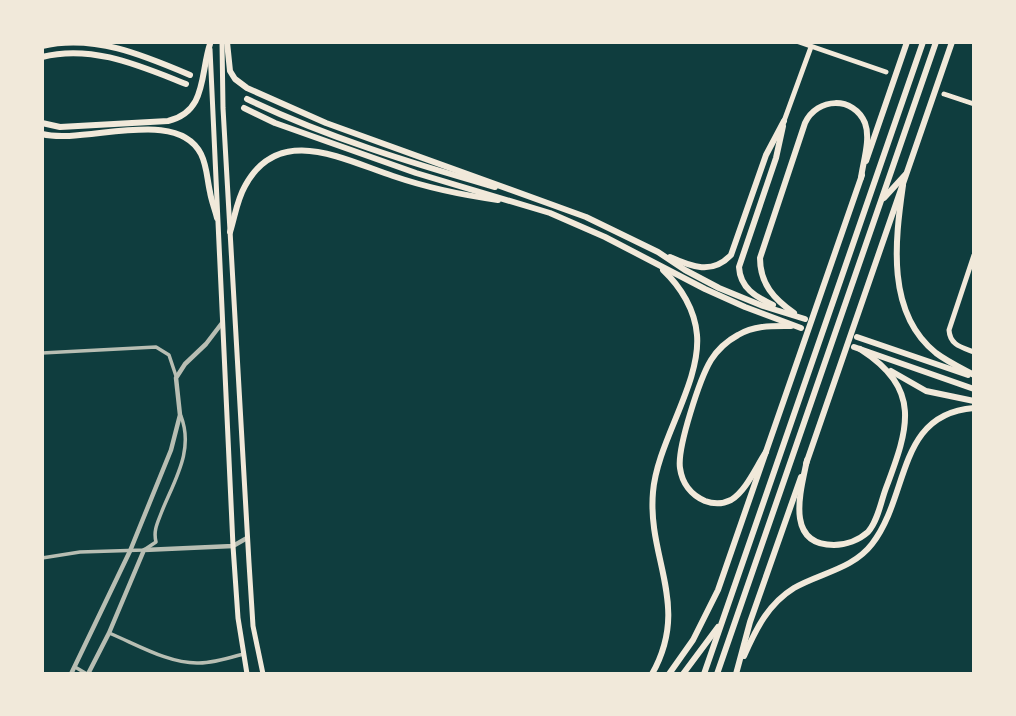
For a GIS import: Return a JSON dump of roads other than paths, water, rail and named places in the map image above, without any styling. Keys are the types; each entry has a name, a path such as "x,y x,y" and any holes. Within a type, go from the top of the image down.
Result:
{"main road":[{"path":"225,42 229,68 235,79 244,87 320,121 586,217 698,268 713,267 725,261 735,247 766,155 784,121"},
{"path":"225,42 230,232 247,538 253,619 263,674"},
{"path":"799,42 812,44 886,72"},
{"path":"669,674 693,640 715,597 907,42"},
{"path":"704,674 923,42"},
{"path":"717,674 936,42"},
{"path":"737,672 750,622 952,42"},
{"path":"42,46 67,43 114,47 190,75"},
{"path":"42,123 64,127 164,121 180,117 191,109 198,97 210,43"},
{"path":"210,43 233,546 238,618 247,674"},
{"path":"787,313 748,290 739,270 744,248 776,158 784,121 812,44"},
{"path":"42,57 75,54 112,57 186,84"},
{"path":"944,93 974,104"},
{"path":"247,99 278,114 398,158 512,191"},
{"path":"658,252 719,288 749,301 803,318 779,302 769,291 762,276 760,258 805,123 811,113 820,106 831,103 847,105 864,120 867,136 861,178"},
{"path":"244,108 275,123 381,161 521,204 583,227 745,307 799,327 764,327 750,330 733,338 720,349 708,367 693,409 681,448 680,472 695,495 707,502 722,503 739,493 765,452"},
{"path":"42,134 61,137 157,130 182,135 194,144 203,158 217,218"},
{"path":"230,232 239,198 250,177 271,159 294,150 323,152 446,192 521,204"},
{"path":"883,199 906,174"},
{"path":"903,185 896,246 900,290 914,326 925,342 938,354 974,376"},
{"path":"974,256 949,328 950,339 957,346 974,352"},
{"path":"652,674 664,647 670,611 653,513 654,483 694,365 697,343 696,325 688,304 673,280 657,264"},
{"path":"857,337 974,376"},
{"path":"974,389 857,348 922,389 974,401"},
{"path":"807,460 799,506 800,520 806,533 818,542 834,545 853,541 866,533 889,480 905,424 902,397 886,368"},
{"path":"737,672 757,625 777,601 795,588 855,560 871,545 882,527 916,441 926,427 949,413 974,408"},
{"path":"682,674 723,620"}],"street":[{"path":"176,378 223,322"},
{"path":"42,353 156,347 169,355 186,434 185,455 155,528 156,542 144,550 109,633 87,674 75,667"},
{"path":"71,674 130,551 170,453 180,415"},
{"path":"42,558 80,552 233,546 247,538"},
{"path":"109,633 155,652 192,663 207,663 243,654"}]}
